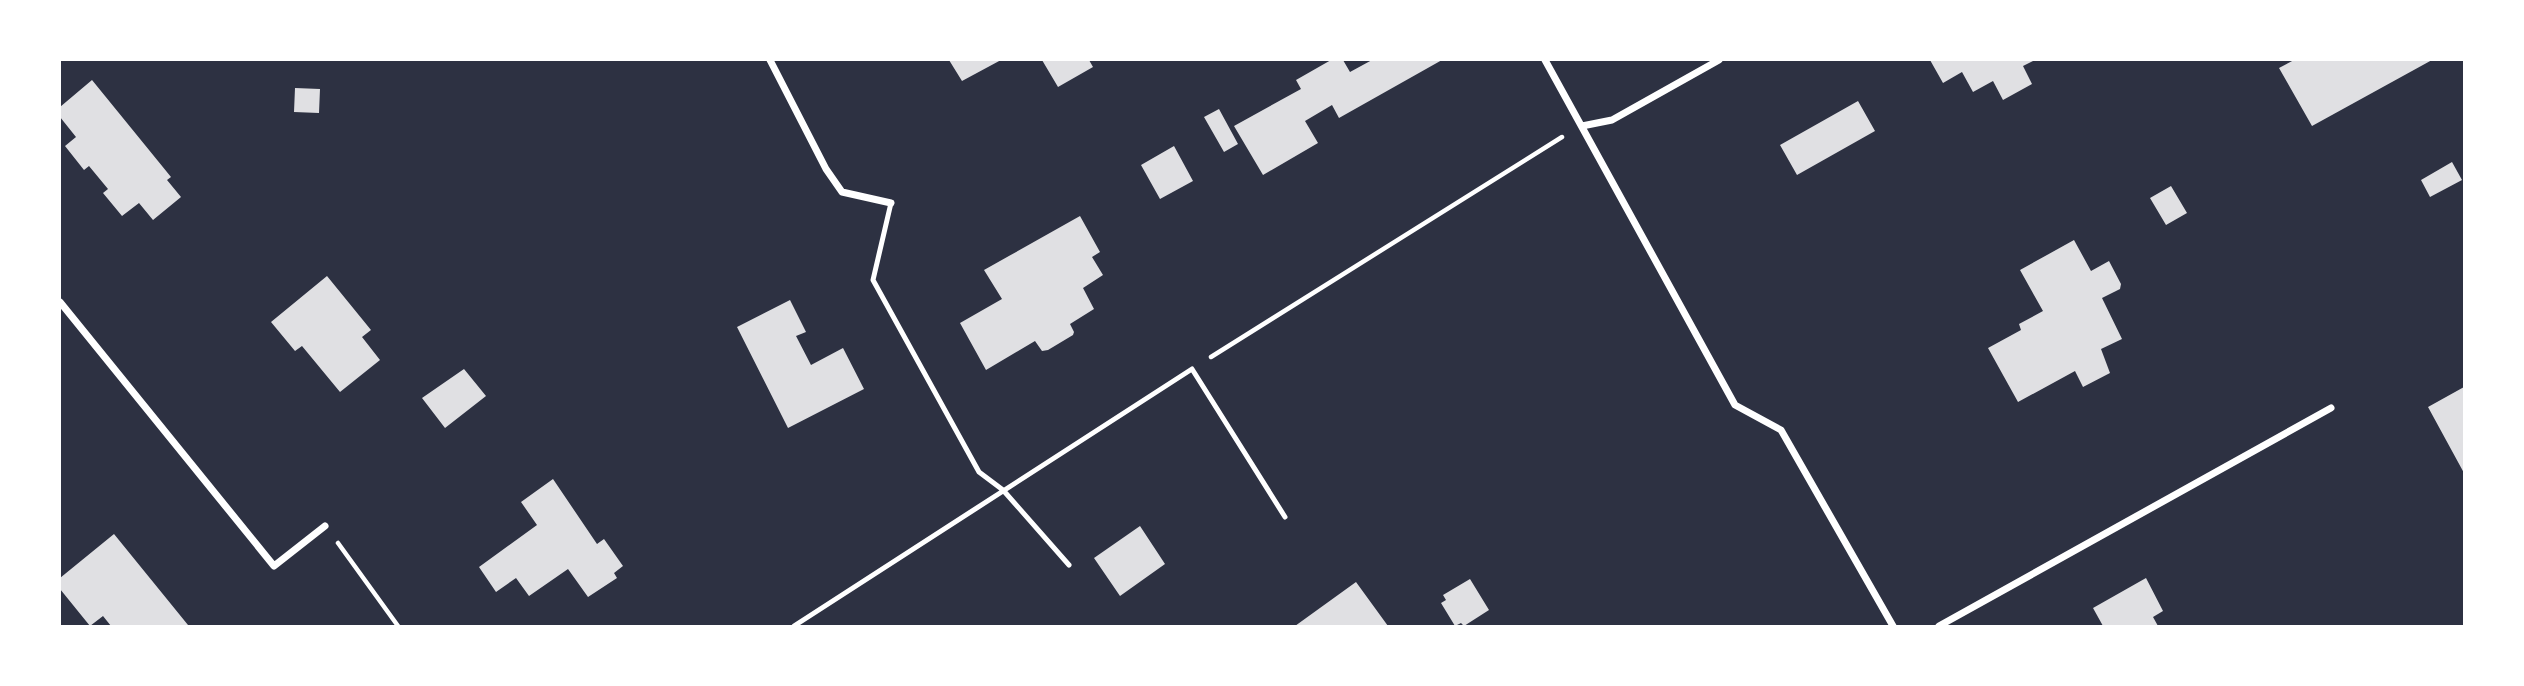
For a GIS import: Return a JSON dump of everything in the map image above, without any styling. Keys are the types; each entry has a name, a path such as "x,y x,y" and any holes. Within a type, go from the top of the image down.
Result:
{"street":[{"path":"770,60 826,169 842,192 891,203"},
{"path":"1545,60 1735,405 1781,430 1894,626"},
{"path":"1582,125 1612,120 1720,60"},
{"path":"60,302 274,566 326,526"},
{"path":"1939,626 2331,408"}],"lane":[{"path":"891,203 873,280 979,472 1003,490 1069,565"},
{"path":"794,626 1192,369 1285,517"}],"path":[{"path":"1192,369 1582,125"},
{"path":"326,526 398,626"}],"building":[{"path":"949,60 1001,60 962,81"},
{"path":"1042,60 1089,60 1093,67 1058,87"},
{"path":"1331,60 1343,60 1350,72 1372,60 1442,60 1339,118 1332,105 1305,121 1318,143 1263,175 1234,126 1301,89 1296,80"},
{"path":"1930,60 2035,60 2023,66 2032,84 2003,100 1993,81 1973,92 1962,72 1943,83"},
{"path":"2294,60 2432,60 2312,126 2279,68"},
{"path":"92,80 171,177 167,180 181,197 153,220 139,203 122,216 103,193 108,189 89,166 84,170 65,146 76,137 60,117 60,107"},
{"path":"295,88 320,89 319,113 294,112"},
{"path":"1858,101 1875,131 1797,175 1780,145"},
{"path":"1219,109 1238,144 1224,152 1204,117"},
{"path":"1174,146 1193,181 1160,199 1141,165"},
{"path":"2452,162 2462,180 2430,197 2421,180"},
{"path":"2171,186 2187,213 2166,225 2150,198"},
{"path":"1080,216 1100,252 1092,257 1103,275 1083,288 1094,309 1070,324 1073,335 1048,350 1042,351 1035,341 986,370 960,323 1002,299 984,270"},
{"path":"2074,240 2091,271 2109,261 2121,284 2120,289 2102,298 2122,339 2101,349 2110,373 2083,387 2075,371 2018,402 1988,348 2021,330 2019,324 2043,311 2020,270"},
{"path":"327,276 371,330 362,337 380,360 340,392 302,346 295,351 271,322"},
{"path":"790,300 806,332 796,336 811,365 843,348 864,389 788,428 737,327"},
{"path":"464,369 486,396 445,428 422,398"},
{"path":"2464,387 2464,473 2428,407"},
{"path":"553,479 597,544 604,539 623,566 614,573 617,578 588,597 568,569 529,596 516,578 496,592 479,567 537,525 521,502"},
{"path":"1140,526 1165,564 1120,596 1094,558"},
{"path":"114,534 188,625 111,626 103,616 90,626 60,589 60,578"},
{"path":"2146,578 2163,611 2153,617 2158,626 2103,626 2093,608"},
{"path":"1470,579 1489,610 1464,626 1461,623 1455,626 1441,603 1446,600 1443,595"},
{"path":"1356,582 1388,626 1295,626"}]}
